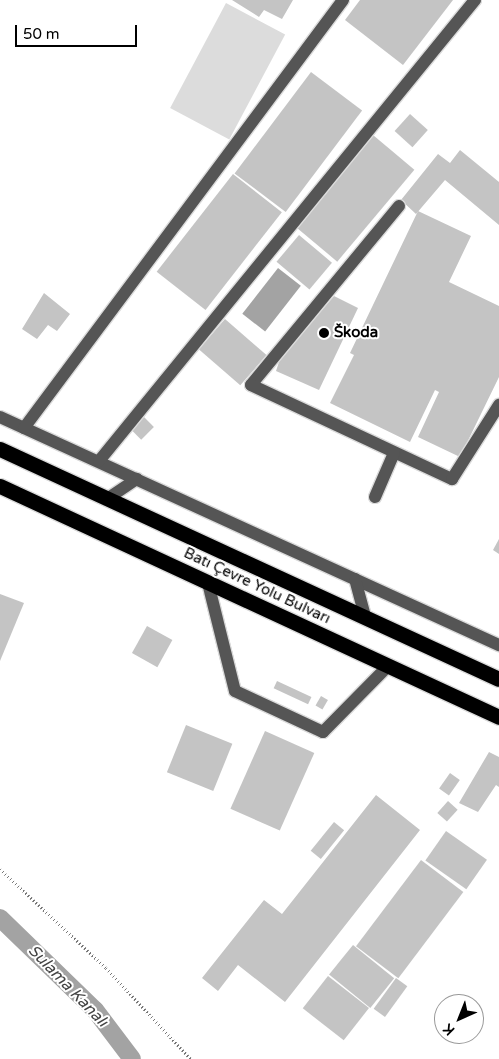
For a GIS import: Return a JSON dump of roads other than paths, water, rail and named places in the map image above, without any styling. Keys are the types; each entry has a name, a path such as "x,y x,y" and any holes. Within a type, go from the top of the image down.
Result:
{"highway":[{"name":"Batı Çevre Yolu Bulvarı","path":"0,449 499,679"},
{"name":"Batı Çevre Yolu Bulvarı","path":"0,486 499,717"}],"street":[{"path":"24,428 343,0"},
{"path":"99,461 475,0"},
{"path":"399,206 251,385 452,479 499,405"},
{"path":"0,417 499,645"},
{"path":"374,497 394,453"},
{"path":"107,498 137,479"},
{"path":"355,578 365,618"},
{"path":"208,583 235,692 323,732 388,666"}],"waterway":[{"name":"Sulama Kanalı","path":"0,918 95,1010 132,1059"}],"place":[{"name":"Škoda","path":"324,333"}]}
